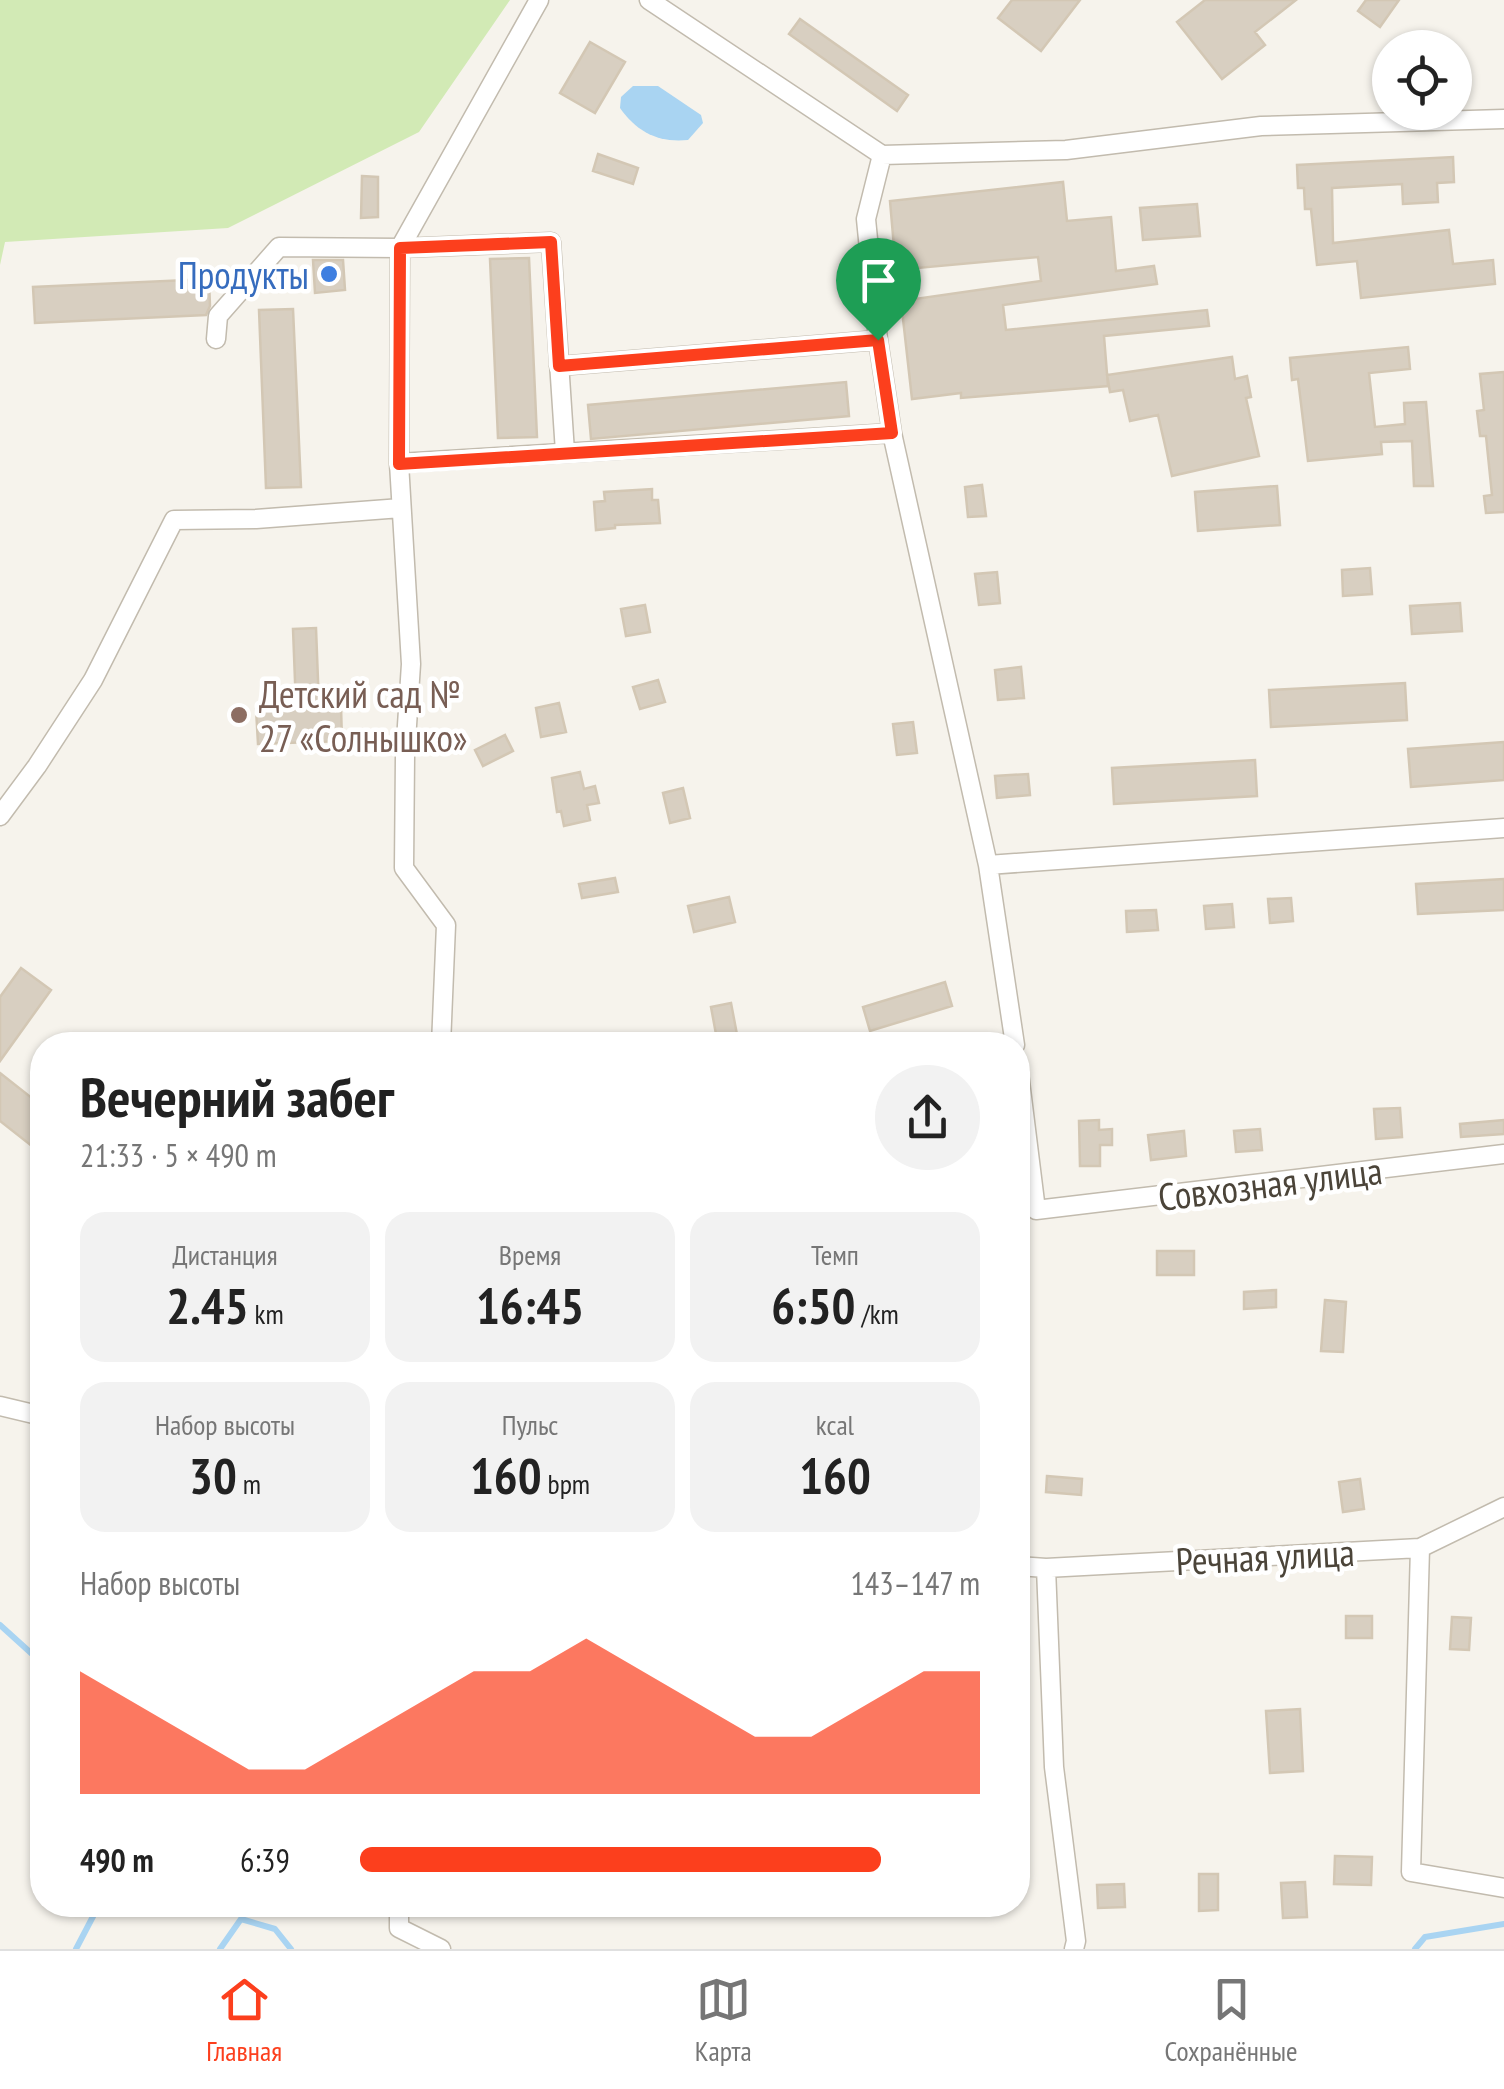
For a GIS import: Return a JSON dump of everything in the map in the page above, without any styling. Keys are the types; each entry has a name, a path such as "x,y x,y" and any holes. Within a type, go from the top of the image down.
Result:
{"street":[{"path":"442,1032 446,925 404,868 411,664 399,464 400,248 539,0"},
{"path":"650,0 882,155 1066,150 1261,126 1504,119"},
{"path":"882,155 866,219 878,340 892,433 988,865 1013,1032"},
{"path":"216,339 218,316 279,247 400,248 551,242 565,452"},
{"path":"559,366 878,340"},
{"path":"399,464 892,433"},
{"path":"0,816 92,680 174,520 256,519 401,508"},
{"path":"988,865 1504,828"},
{"name":"Совхозная улица","path":"1030,1162 1036,1210 1504,1154"},
{"path":"0,1406 30,1413"},
{"name":"Речная улица","path":"1030,1567 1420,1548 1504,1507"},
{"path":"1420,1548 1410,1872 1504,1888"},
{"path":"1046,1568 1054,1768 1074,1949"},
{"path":"399,1917 399,1928 442,1949"}],"green space":[{"path":"0,0 510,0 419,132 228,228 5,242 0,265"}],"water":[{"path":"633,86 658,86 701,115 703,123 688,140 667,140 649,134 620,108 621,97"}],"building":[{"path":"1012,0 1080,0 1041,51 998,18"},
{"path":"1205,0 1296,0 1255,32 1265,45 1222,79 1177,22"},
{"path":"1366,0 1399,0 1380,27 1358,11"},
{"path":"800,19 908,95 897,111 789,34"},
{"path":"590,42 625,62 595,113 560,93"},
{"path":"598,154 638,168 633,184 593,171"},
{"path":"1453,157 1454,182 1437,183 1438,202 1403,204 1402,184 1332,188 1333,243 1449,230 1453,264 1493,260 1495,284 1361,298 1357,261 1317,265 1311,209 1305,209 1304,188 1298,188 1297,165"},
{"path":"362,176 378,177 378,217 361,218"},
{"path":"1063,182 1067,221 1111,217 1116,271 1154,266 1157,284 1003,305 1006,330 1207,310 1209,326 1104,336 1108,386 912,399 901,301 1041,281 1038,257 896,270 890,201"},
{"path":"1197,204 1200,236 1143,240 1140,208"},
{"path":"529,258 537,437 498,438 490,259"},
{"name":"Продукты","path":"313,260 343,260 345,290 315,293"},
{"path":"209,279 210,306 206,315 35,323 33,287"},
{"path":"293,309 301,487 266,488 259,310"},
{"path":"1408,347 1410,369 1369,373 1375,427 1405,424 1404,403 1426,402 1433,486 1414,486 1412,441 1381,442 1382,454 1308,461 1298,379 1292,380 1290,358"},
{"path":"1232,357 1235,379 1247,376 1251,397 1246,398 1259,456 1172,476 1158,415 1130,421 1123,390 1110,392 1107,375"},
{"path":"1504,372 1504,512 1486,513 1484,496 1492,495 1486,436 1480,436 1477,411 1484,410 1480,374"},
{"path":"846,382 849,416 591,439 588,405"},
{"path":"982,485 986,516 968,517 965,487"},
{"path":"1277,486 1280,525 1198,531 1195,492"},
{"path":"652,489 652,500 658,500 660,523 596,530 594,502 605,501 604,492"},
{"path":"1370,568 1372,594 1343,596 1342,570"},
{"path":"997,572 1000,603 979,605 975,574"},
{"path":"1460,603 1462,631 1412,634 1410,606"},
{"path":"645,605 650,632 626,636 621,609"},
{"path":"316,628 319,706 341,706 342,741 258,744 256,709 296,707 293,629"},
{"path":"1021,667 1024,698 998,700 995,670"},
{"path":"658,680 665,702 640,709 633,687"},
{"path":"1405,683 1407,720 1271,727 1269,690"},
{"path":"559,703 566,732 541,737 536,708"},
{"path":"913,722 917,753 897,755 893,724"},
{"path":"505,735 513,751 483,766 475,750"},
{"path":"1504,742 1504,780 1411,787 1408,749"},
{"path":"1255,760 1257,796 1114,804 1112,768"},
{"path":"580,772 584,789 595,786 599,803 587,805 590,820 564,826 561,811 557,812 552,778"},
{"path":"1028,774 1030,795 997,798 995,776"},
{"path":"683,788 690,818 670,823 663,793"},
{"path":"615,878 618,892 582,898 579,884"},
{"path":"1504,879 1504,910 1418,914 1416,884"},
{"path":"729,897 735,922 694,932 688,906"},
{"path":"1291,898 1293,921 1270,923 1268,899"},
{"path":"1232,904 1234,927 1206,929 1204,906"},
{"path":"1156,910 1158,930 1127,932 1126,911"},
{"path":"21,968 51,990 0,1061 0,997"},
{"path":"945,982 952,1006 870,1031 863,1007"},
{"path":"731,1003 737,1032 716,1032 711,1007"},
{"path":"0,1073 30,1097 30,1145 0,1121"},
{"path":"1400,1108 1402,1137 1376,1139 1374,1109"},
{"path":"1099,1120 1099,1130 1112,1129 1112,1145 1100,1145 1100,1166 1080,1166 1079,1121"},
{"path":"1504,1120 1504,1134 1461,1137 1460,1124"},
{"path":"1260,1129 1262,1150 1236,1152 1234,1131"},
{"path":"1184,1131 1186,1156 1151,1160 1148,1135"},
{"path":"1157,1251 1194,1251 1194,1275 1157,1275"},
{"path":"1276,1290 1276,1307 1244,1309 1244,1292"},
{"path":"1325,1300 1346,1302 1343,1352 1321,1351"},
{"path":"1047,1476 1082,1479 1081,1495 1046,1492"},
{"path":"1360,1479 1364,1509 1343,1512 1339,1482"},
{"path":"1346,1616 1372,1616 1372,1638 1346,1638"},
{"path":"1452,1617 1471,1618 1469,1650 1450,1649"},
{"path":"1300,1709 1303,1771 1270,1773 1266,1711"},
{"path":"1335,1856 1372,1857 1371,1885 1334,1884"},
{"path":"1199,1874 1218,1874 1218,1910 1199,1911"},
{"path":"1305,1882 1307,1917 1283,1918 1281,1883"},
{"path":"1124,1884 1125,1907 1098,1908 1097,1885"}],"waterway":[{"path":"0,1625 30,1652"},
{"path":"76,1949 93,1917"},
{"path":"220,1949 241,1919 275,1929 291,1949"},
{"path":"1415,1949 1425,1937 1504,1924"}],"place":[{"name":"Продукты","path":"329,274"},
{"name":"Детский сад № 27 «Солнышко»","path":"239,715"}],"route":[{"path":"551,242 559,366 878,340 892,433 399,464 400,248 551,242"}]}
